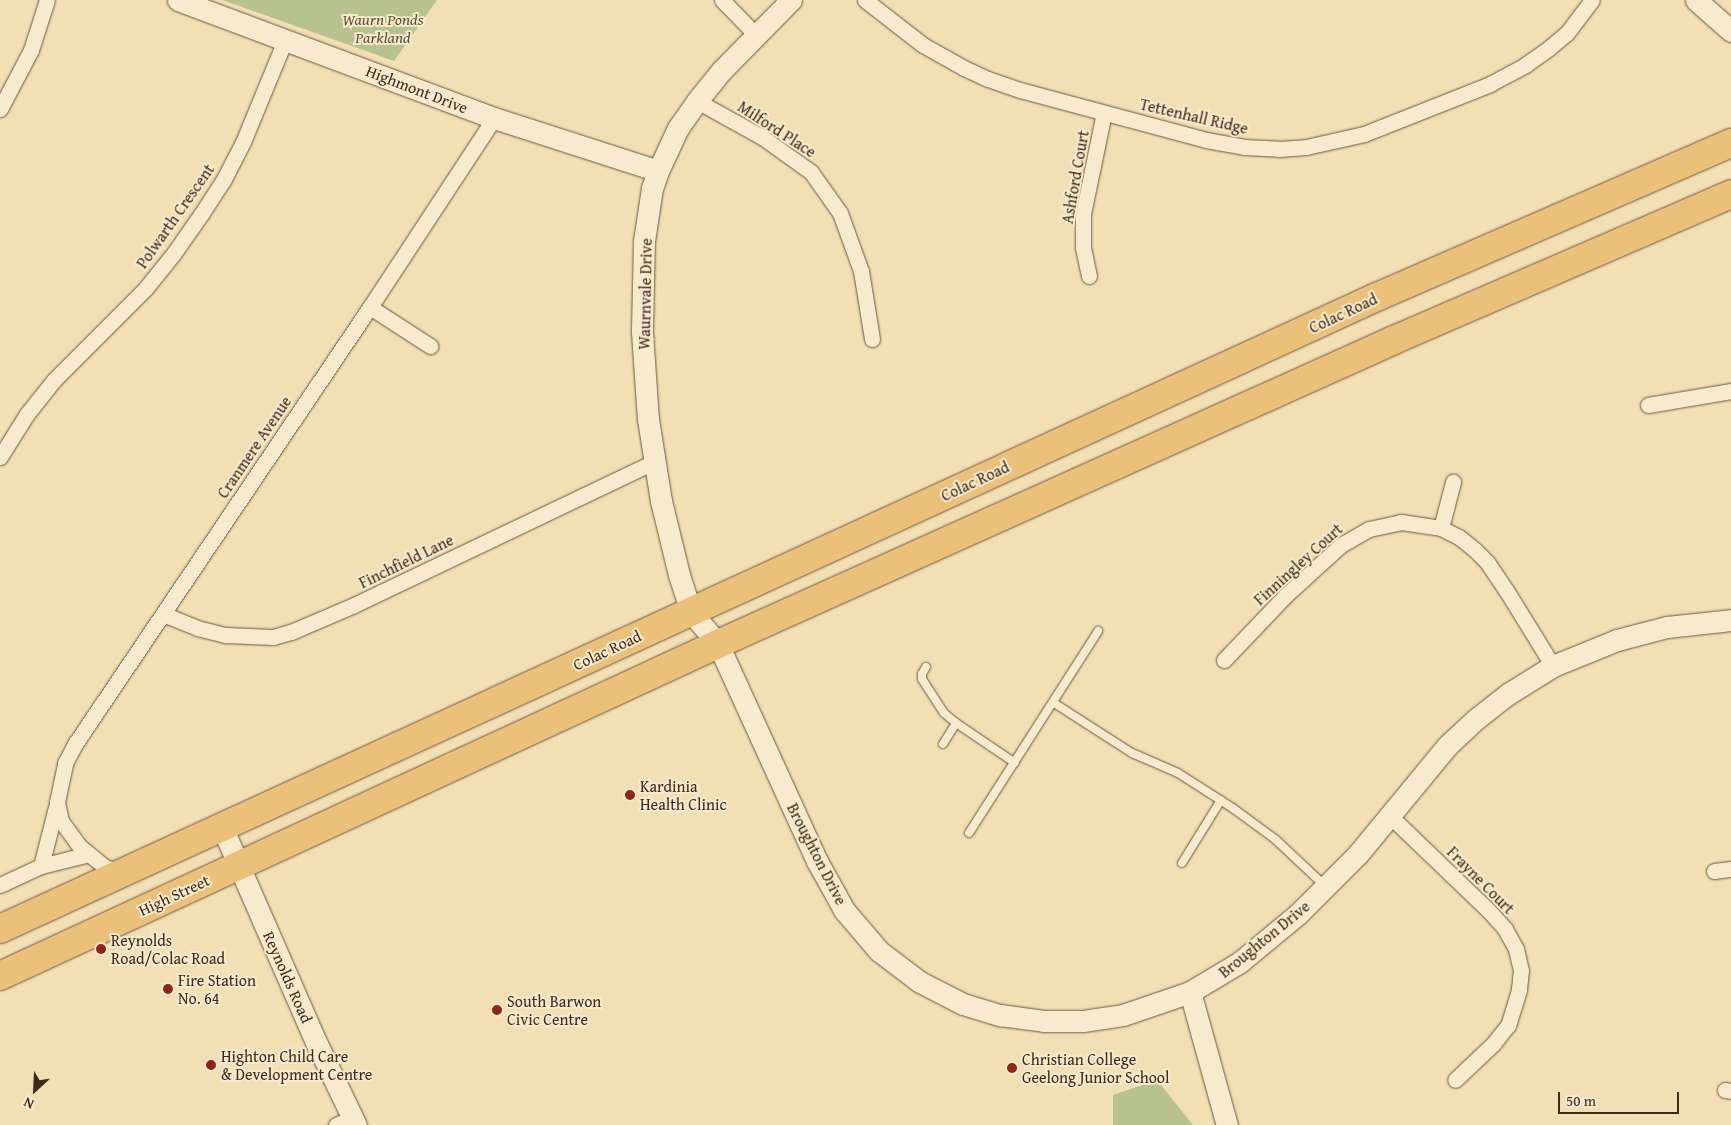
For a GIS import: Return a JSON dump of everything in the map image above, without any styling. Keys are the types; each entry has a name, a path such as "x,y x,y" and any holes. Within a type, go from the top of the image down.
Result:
{"highway":[{"name":"Colac Road","path":"239,865 427,780 705,627 1379,296 1731,143"},
{"name":"Colac Road","path":"222,827 1385,344 1731,194"},
{"path":"0,929 222,827"},
{"name":"High Street","path":"0,976 239,865"}],"street":[{"path":"0,109 31,50 48,0"},
{"name":"Highmont Drive","path":"178,0 494,118 658,172"},
{"path":"722,0 756,35"},
{"name":"Waurnvale Drive","path":"705,627 674,556 654,462 648,419 642,322 644,242 652,188 678,128 722,70 791,0"},
{"name":"Tettenhall Ridge","path":"865,0 923,45 964,68 1020,90 1206,140 1244,147 1306,147 1338,141 1407,118 1490,84 1525,66 1567,33 1592,0"},
{"path":"1696,0 1731,31"},
{"name":"Polwarth Crescent","path":"0,458 6,435 54,380 145,289 191,229 223,181 243,142 285,40"},
{"name":"Milford Place","path":"697,101 762,136 811,172 840,213 861,271 872,339"},
{"name":"Ashford Court","path":"1089,276 1083,248 1083,214 1104,112"},
{"name":"Cranmere Avenue","path":"41,866 65,762 74,744 370,307 494,118"},
{"path":"370,307 430,346"},
{"path":"1648,405 1731,391"},
{"name":"Finchfield Lane","path":"163,614 197,628 226,635 273,637 291,632 344,609 654,462"},
{"path":"1441,528 1453,482"},
{"name":"Finningley Court","path":"1224,660 1286,595 1353,536 1394,522 1423,523 1441,528 1465,541 1487,562 1553,666"},
{"name":"Broughton Drive","path":"705,627 818,861 844,910 879,951 920,982 963,1004 1000,1015 1044,1021 1083,1021 1122,1015 1190,992 1240,962 1326,888 1390,816 1448,745 1476,719 1508,694 1553,666 1617,640 1642,633 1667,627 1731,620"},
{"name":"Cranmere Avenue","path":"57,802 61,821 68,833 105,867 123,872"},
{"name":"Frayne Court","path":"1390,816 1489,911 1505,929 1516,949 1521,970 1520,990 1508,1026 1493,1044 1455,1080"},
{"name":"Reynolds Road","path":"222,827 348,1123"},
{"path":"0,885 41,866 89,854"},
{"path":"1714,872 1731,869"},
{"path":"1190,992 1227,1125"}],"lane":[{"path":"969,833 1054,703 1098,631"},
{"path":"926,667 921,675 922,679 941,710 956,723 1015,763"},
{"path":"1054,703 1132,753 1178,773 1221,800 1275,840 1326,888"},
{"path":"943,744 956,723"},
{"path":"1182,863 1221,800"}],"green space":[{"name":"Waurn Ponds Parkland","path":"222,0 437,0 394,61"},
{"path":"1157,1080 1193,1125 1113,1125 1113,1095"}],"place":[{"name":"Kardinia Health Clinic","path":"630,795"},
{"name":"Reynolds Road/Colac Road","path":"101,949"},
{"name":"Fire Station No. 64","path":"168,989"},
{"name":"South Barwon Civic Centre","path":"497,1010"},
{"name":"Highton Child Care & Development Centre","path":"211,1065"},
{"name":"Christian College Geelong Junior School","path":"1012,1068"}]}
